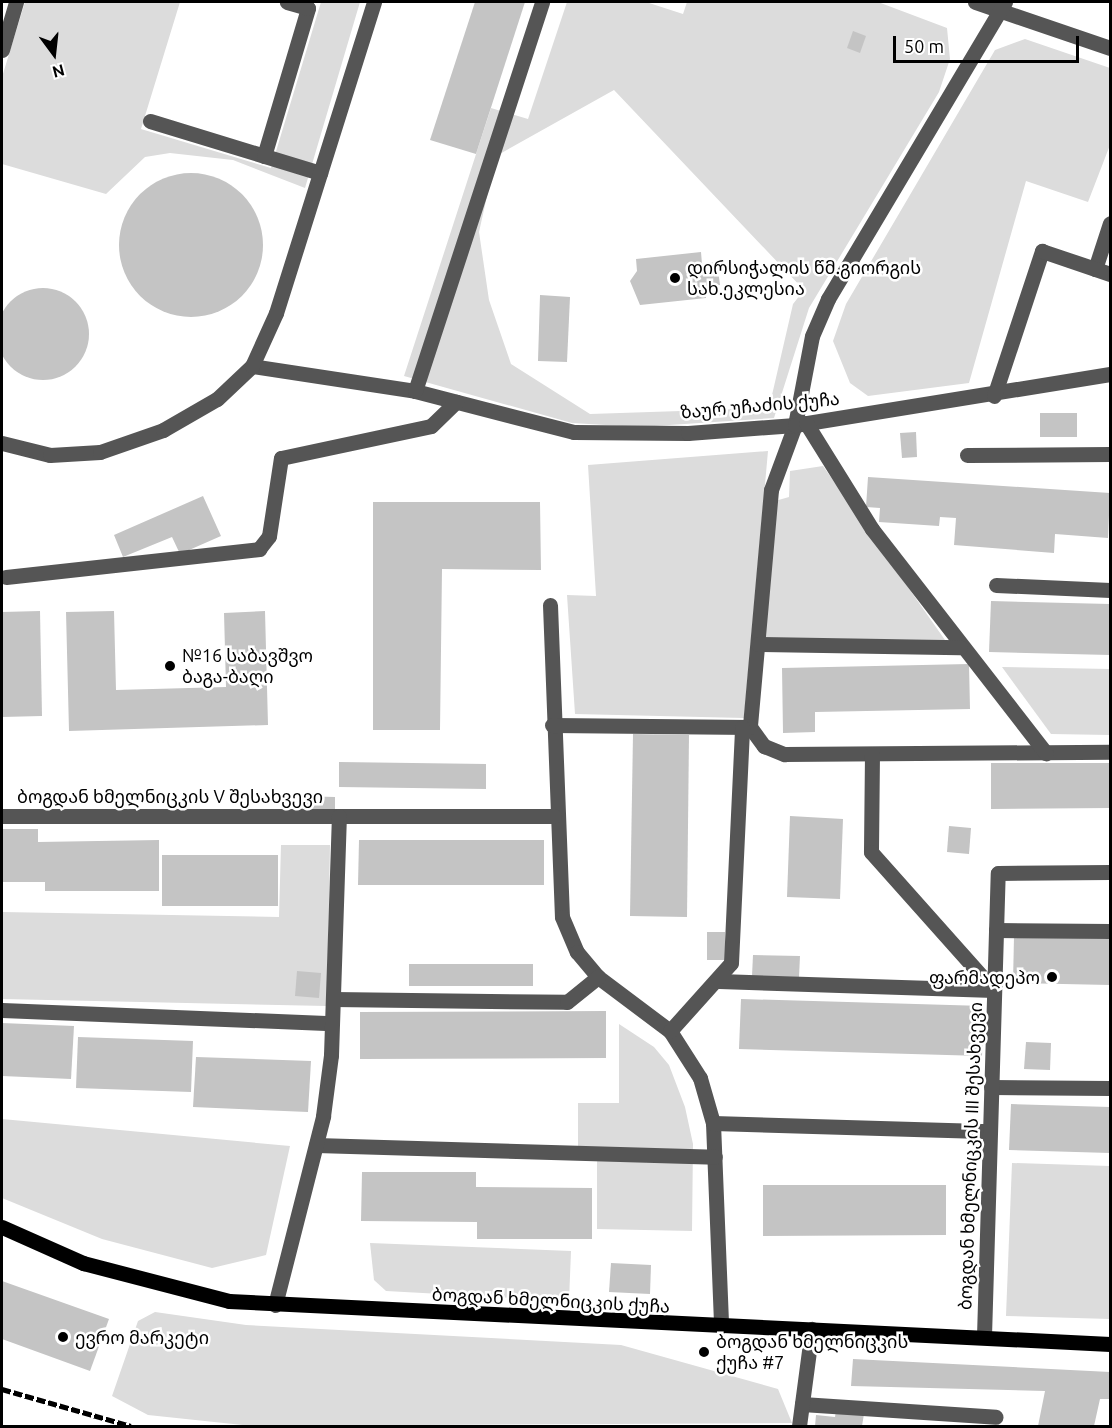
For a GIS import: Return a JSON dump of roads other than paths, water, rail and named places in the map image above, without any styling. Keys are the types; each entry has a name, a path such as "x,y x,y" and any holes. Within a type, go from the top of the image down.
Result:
{"main road":[{"name":"ბოგდან ხმელნიცკის ქუჩა","path":"2,1227 82,1263 164,1287 275,1305 984,1336 1110,1344"}],"street":[{"path":"2,50 16,2"},
{"path":"264,156 308,8 287,2"},
{"path":"2,443 50,455 100,452 163,430 217,399 252,366 276,314 374,2"},
{"path":"415,391 542,2"},
{"path":"975,2 1002,6 1110,48"},
{"path":"670,1031 719,981 731,963 746,727 758,644 771,490 801,424 812,336 828,299 1002,6"},
{"path":"150,121 320,173"},
{"path":"1095,268 1110,223"},
{"path":"994,396 1042,251 1110,274"},
{"name":"ზაურ უჩაძის ქუჩა","path":"252,366 415,391 574,432 688,433 801,424 994,396 1110,374"},
{"path":"6,577 259,549 269,536 281,458 430,426 456,402"},
{"path":"801,424 872,529 960,647 1046,753"},
{"path":"967,456 1110,454"},
{"path":"996,585 1110,590"},
{"path":"550,605 554,816 562,917 577,952 598,977 670,1031 700,1078 713,1123 721,1326"},
{"path":"758,644 960,647"},
{"path":"552,725 746,727 764,746 784,754 1110,752"},
{"path":"872,753 871,852 994,990"},
{"name":"ბოგდან ხმელნიცკის V შესახვევი","path":"2,816 554,816"},
{"name":"ბოგდან ხმელნიცკის V შესახვევი","path":"275,1305 316,1144 332,1023 339,816"},
{"name":"ბოგდან ხმელნიცკის III შესახვევი","path":"984,1336 998,873 1110,872"},
{"path":"996,930 1110,931"},
{"path":"333,999 567,1002 598,977"},
{"path":"719,981 994,990"},
{"path":"2,1010 332,1023"},
{"path":"991,1088 1110,1088"},
{"path":"713,1123 990,1131"},
{"path":"316,1144 715,1157"},
{"path":"799,1426 812,1329"},
{"path":"802,1404 996,1417"}],"railway":[{"path":"2,1389 131,1426"}],"place":[{"name":"დირსიჭალის წმ.გიორგის სახ.ეკლესია","path":"675,278"},
{"name":"№16 საბავშვო ბაგა-ბაღი","path":"170,666"},
{"name":"ფარმადეპო","path":"1052,977"},
{"name":"ევრო მარკეტი","path":"63,1337"},
{"name":"ბოგდან ხმელნიცკის ქუჩა #7","path":"704,1352"}]}
